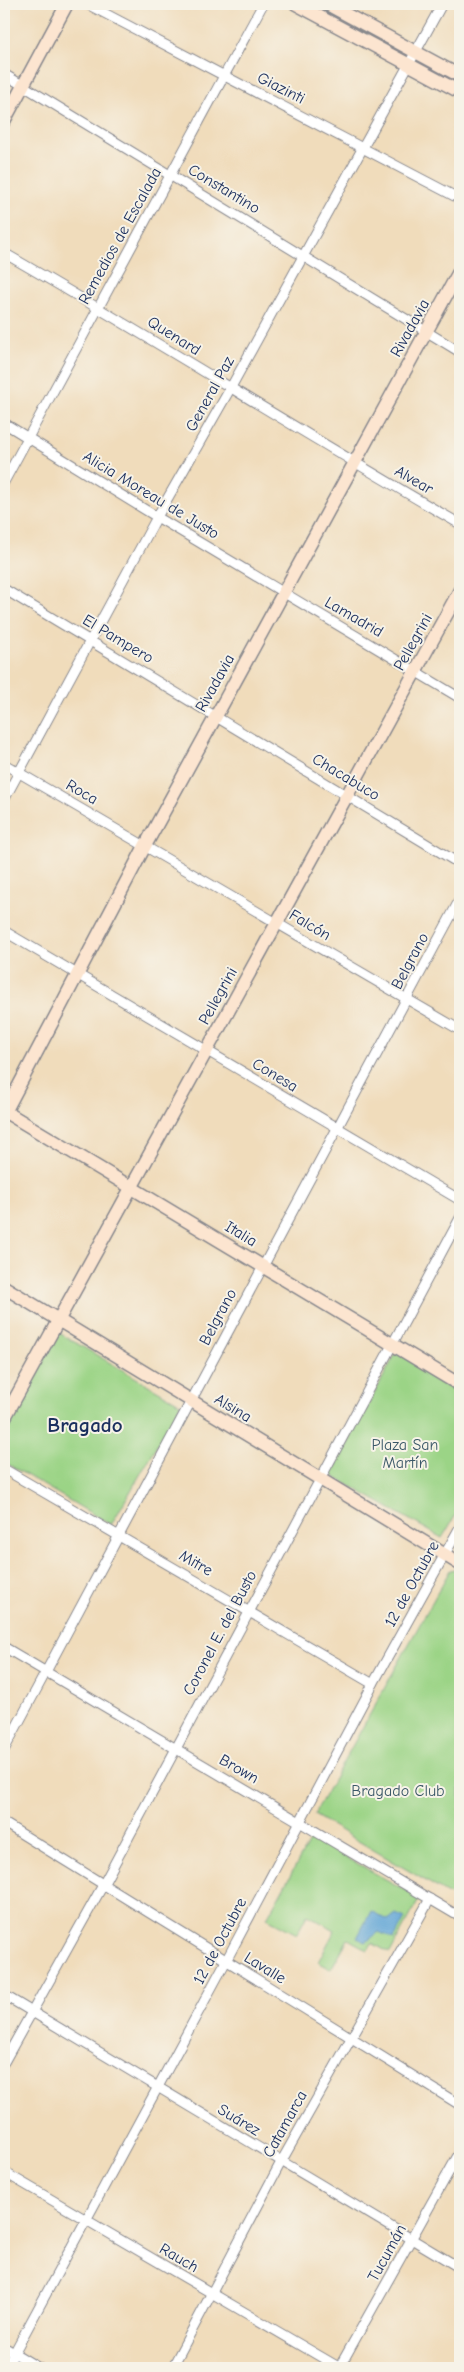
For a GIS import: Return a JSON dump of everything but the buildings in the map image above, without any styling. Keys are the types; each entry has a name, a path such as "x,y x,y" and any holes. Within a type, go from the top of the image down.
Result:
{"main road":[{"path":"4,120 67,4"},
{"path":"296,4 460,92"},
{"path":"327,4 460,76"},
{"name":"Rivadavia","path":"4,1112 144,846 460,270"},
{"name":"Pellegrini","path":"4,1419 460,590"},
{"name":"Italia","path":"4,1112 460,1385"},
{"name":"Alsina","path":"4,1288 460,1564"}],"street":[{"name":"Giazinti","path":"87,4 364,147 460,199"},
{"name":"Remedios de Escalada","path":"4,482 262,4"},
{"name":"General Paz","path":"4,800 92,641 157,518 304,256 442,4"},
{"name":"Constantino","path":"4,74 460,352"},
{"name":"Quenard","path":"4,253 98,307 354,463"},
{"name":"Alicia Moreau de Justo","path":"4,423 157,518 284,593"},
{"name":"Alvear","path":"354,463 460,524"},
{"name":"El Pampero","path":"4,589 216,716"},
{"name":"Lamadrid","path":"284,593 416,670 460,698"},
{"name":"Chacabuco","path":"216,716 460,864"},
{"name":"Roca","path":"4,764 144,846"},
{"name":"Falcón","path":"144,846 460,1030"},
{"name":"Belgrano","path":"4,1750 460,899"},
{"name":"Conesa","path":"4,931 460,1200"},
{"name":"Coronel E. del Busto","path":"4,2062 103,1885 460,1218"},
{"name":"Mitre","path":"4,1469 119,1534 373,1684"},
{"name":"12 de Octubre","path":"6,2368 373,1684 460,1528"},
{"name":"Brown","path":"4,1647 460,1917"},
{"name":"Lavalle","path":"4,1823 350,2038 460,2104"},
{"name":"Catamarca","path":"172,2368 281,2162 430,1899"},
{"name":"Suárez","path":"4,1995 156,2088 460,2268"},
{"name":"Tucumán","path":"339,2368 460,2152"},
{"name":"Rauch","path":"4,2172 339,2368"},
{"path":"4,2347 40,2368"}],"green space":[{"path":"308,4 320,4 460,80 460,86"},
{"path":"59,1333 181,1404 111,1525 4,1462 4,1429"},
{"name":"Plaza San Martín","path":"397,1351 460,1389 460,1508 442,1538 331,1475"},
{"name":"Bragado Club","path":"460,1568 460,1901 314,1815 450,1570"},
{"path":"311,1838 420,1898 390,1953 372,1943 368,1950 348,1939 331,1969 318,1962 335,1930 307,1915 297,1934 267,1918"}],"water":[{"path":"371,1911 388,1920 396,1914 405,1918 394,1939 379,1932 366,1942 357,1938"}],"district":[{"name":"Bragado","path":"85,1425"}]}
